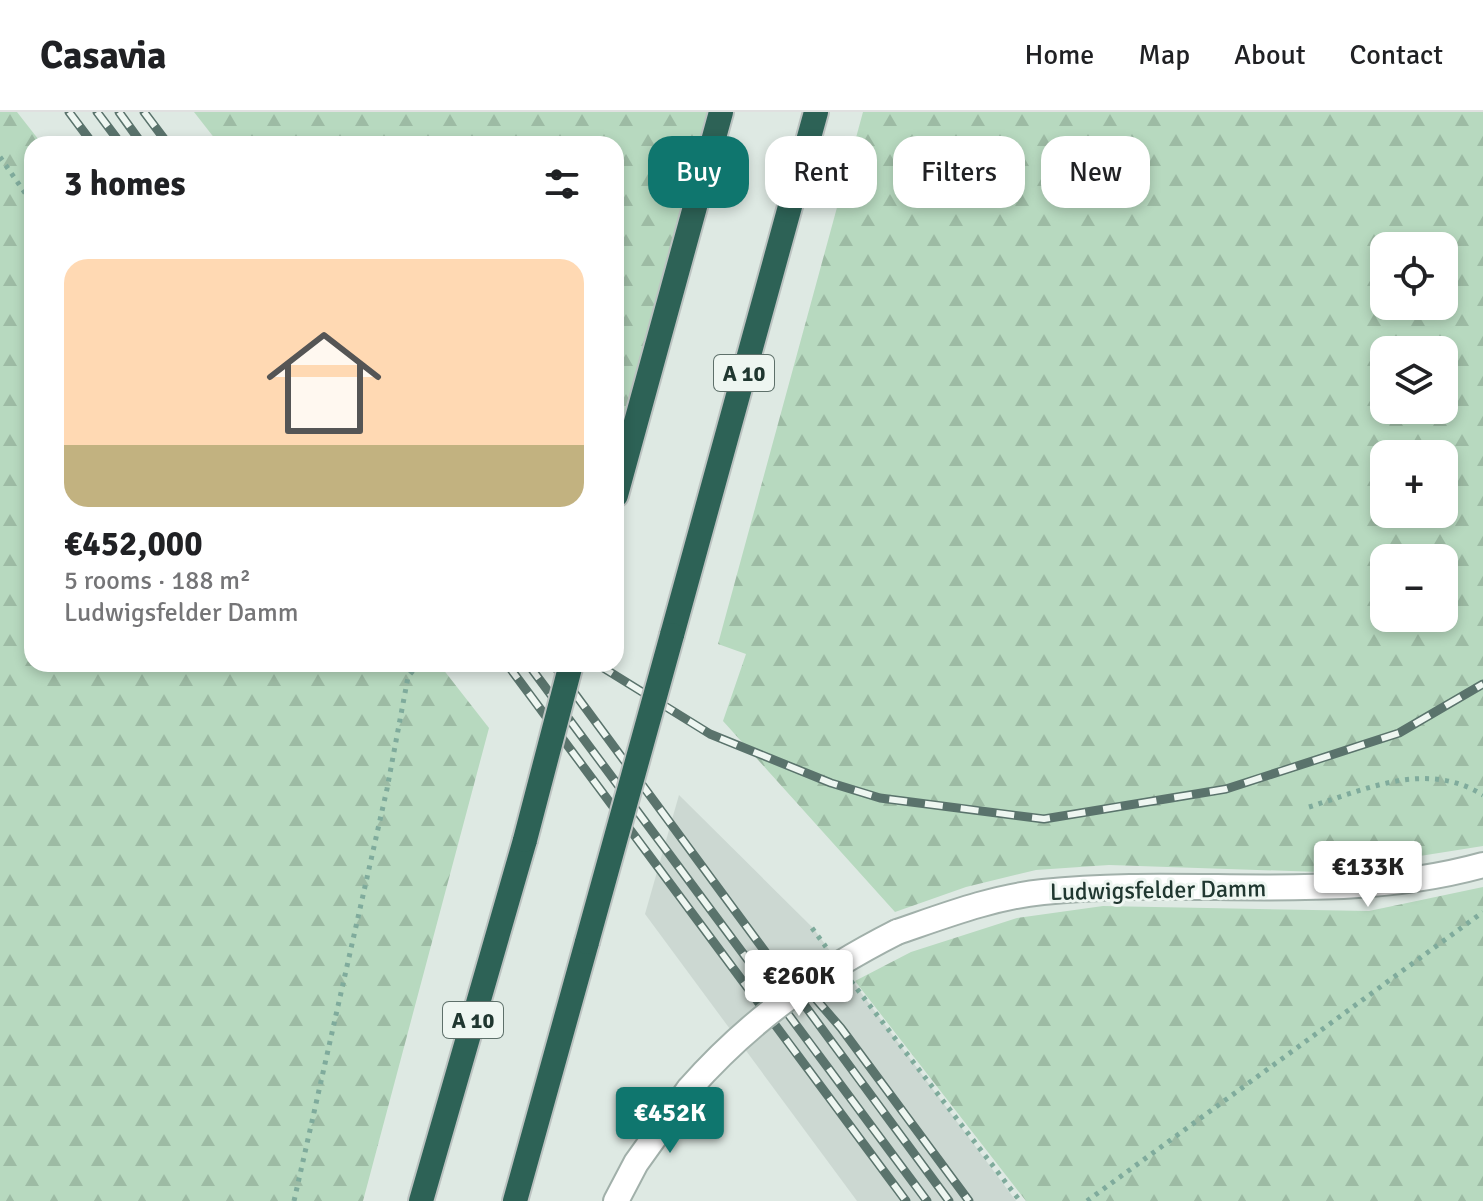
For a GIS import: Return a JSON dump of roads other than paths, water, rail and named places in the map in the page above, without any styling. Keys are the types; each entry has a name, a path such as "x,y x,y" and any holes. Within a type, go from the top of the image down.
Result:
{"highway":[{"path":"624,466 721,112"},
{"name":"A 10","path":"515,1201 816,112"},
{"name":"A 10","path":"421,1201 525,840 569,672"}],"street":[{"name":"Ludwigsfelder Damm","path":"616,1201 644,1152 689,1089 731,1044 777,1004 830,968 897,932 961,911 1040,892 1128,886 1346,887 1389,884 1483,865"}],"railway":[{"path":"69,112 87,136"},
{"path":"97,112 115,136"},
{"path":"119,112 136,136"},
{"path":"144,112 162,136"},
{"path":"513,672 906,1201"},
{"path":"534,672 927,1201"},
{"path":"559,672 949,1201"},
{"path":"610,672 710,734 831,783 880,798 1044,819 1226,789 1399,733 1483,684"},
{"path":"789,968 841,1028 969,1201"}]}
